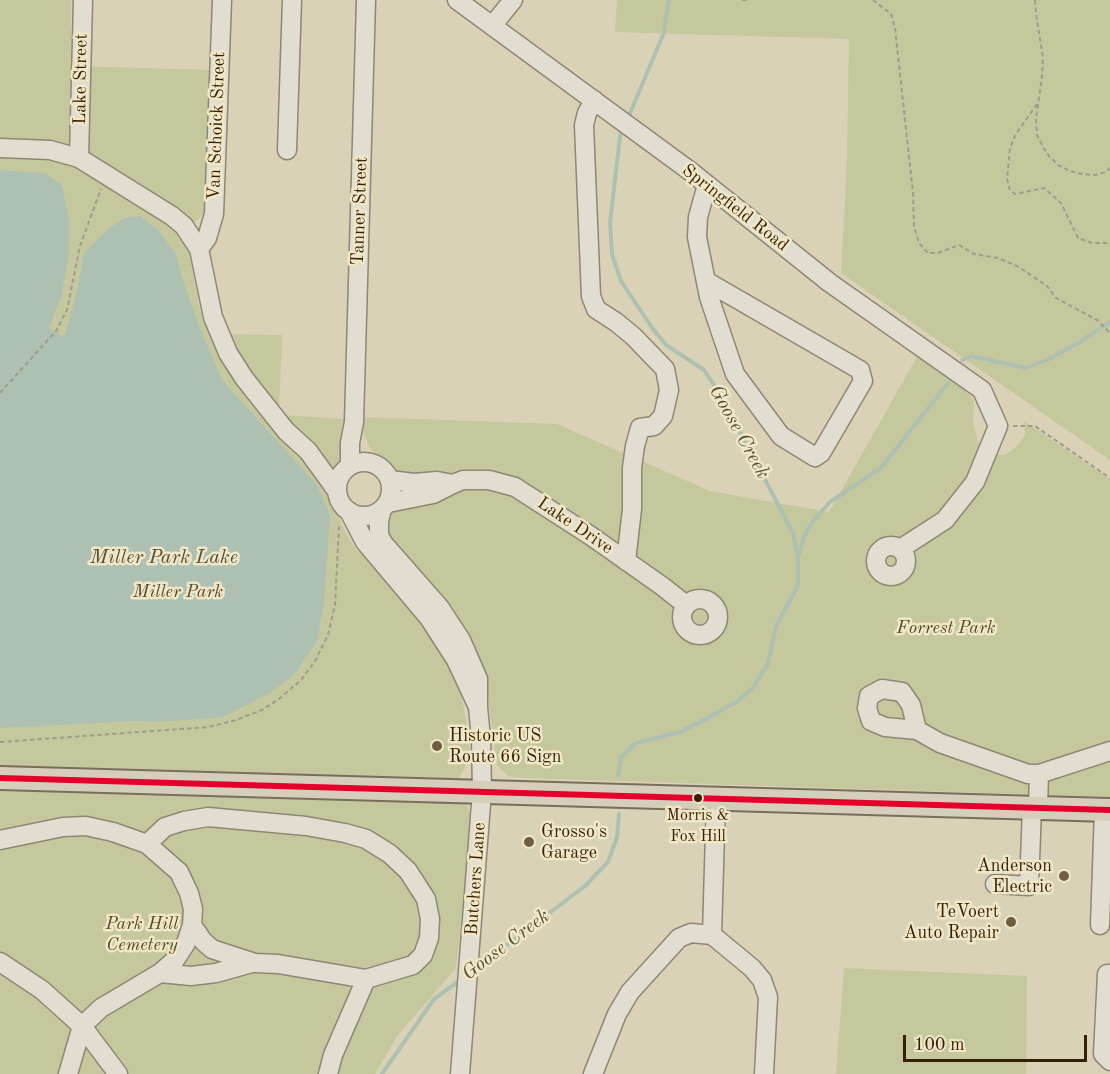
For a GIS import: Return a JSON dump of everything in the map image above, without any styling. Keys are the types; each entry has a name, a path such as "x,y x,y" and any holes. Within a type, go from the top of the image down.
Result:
{"main road":[{"path":"0,778 1107,810"}],"street":[{"name":"Lake Street","path":"79,158 82,0"},
{"name":"Van Schoick Street","path":"199,249 207,238 214,214 222,0"},
{"path":"287,150 292,0"},
{"name":"Tanner Street","path":"349,466 354,422 366,0"},
{"name":"Springfield Road","path":"457,0 707,185 830,283 982,390 998,426"},
{"path":"493,25 513,0"},
{"path":"594,100 584,124 591,296 596,309 633,336 665,369 669,390 663,416 654,426 640,428 635,446 632,468 632,509 626,561"},
{"path":"0,148 50,150 79,158 172,216 184,226 199,249 213,317 228,353 244,378 286,430 308,451 337,491 343,506 344,519 434,627 456,660 478,707"},
{"path":"706,281 860,369 863,381 821,453 814,458 781,436 735,374 709,297 697,237 698,217 707,185"},
{"name":"Tanner Street","path":"354,422 372,462"},
{"path":"900,549 945,520 975,482 998,426"},
{"path":"308,451 349,466"},
{"path":"337,491 339,478 349,466 357,462 372,462 380,466 390,480 391,492 379,520 379,535 383,543 440,608 461,639 478,679 482,791"},
{"name":"Lake Drive","path":"390,480 414,483 437,481 453,484"},
{"name":"Lake Drive","path":"385,506 433,494 464,480 502,482 515,487 626,561 686,605"},
{"path":"344,519 366,516 385,506"},
{"path":"917,730 940,743 1028,774 1040,774 1110,751"},
{"path":"995,884 1029,886 1040,774"},
{"name":"Butchers Lane","path":"460,1074 482,791"},
{"path":"712,935 716,798"},
{"path":"1100,925 1107,810"},
{"path":"147,844 165,827 208,817 306,826 345,833 366,839 390,854 408,871 426,899 430,919 429,938 423,956 413,965 366,979 278,964 255,963 212,949 192,925"},
{"path":"0,840 63,827 86,826 113,832 147,844 179,872 189,893 193,909 192,925 186,943 175,960 160,974 101,1008 82,1026 68,1074"},
{"path":"593,1074 617,1014 630,992 679,938 691,933 712,935 762,980 768,997 769,1011 764,1074"},
{"path":"0,962 42,990 82,1026 118,1074"},
{"path":"160,974 191,976 216,973 255,963"},
{"path":"1102,1074 1107,1058 1107,974 1110,974"},
{"path":"328,1074 333,1055 366,979"}],"path":[{"path":"742,0 748,0"},
{"path":"873,0 891,14 895,28 913,193 914,228 919,243 928,254 938,253 959,245 974,254 998,258 1017,266 1035,276 1056,298 1097,320 1110,333"},
{"path":"1035,0 1043,58 1036,119 1037,135 1042,147 1054,160 1070,171 1100,174 1110,168"},
{"path":"1039,101 1016,134 1010,148 1007,179 1010,190 1015,194 1044,188 1061,204 1078,238 1085,242 1110,243"},
{"path":"0,393 56,331 67,310 80,246 106,175"},
{"path":"998,426 1035,426 1110,478"},
{"path":"0,742 209,727 262,710 279,699 301,680 315,661 328,635 335,605 344,519"}],"green space":[{"name":"Miller Park","path":"0,0 71,0 71,66 212,70 206,207 202,215 182,235 189,254 200,310 211,334 282,335 279,410 283,415 346,419 342,457 325,486 356,550 418,614 450,664 462,698 468,731 468,762 459,778 443,780 0,767"},
{"path":"617,0 1110,0 1110,460 841,273 847,160 849,39 615,32"},
{"name":"Forrest Park","path":"918,355 957,382 974,400 973,422 978,442 984,450 993,455 1005,455 1015,448 1025,436 1024,421 1110,479 1110,797 525,778 508,776 497,765 487,690 387,538 387,522 398,493 395,472 370,448 364,434 363,417 557,424 710,491 829,512"},
{"name":"Park Hill Cemetery","path":"0,790 464,803 473,819 456,968 398,1035 375,1074 0,1074"},
{"path":"844,968 1027,976 1026,1074 836,1074"}],"water":[{"name":"Miller Park Lake","path":"0,170 45,173 62,185 69,220 69,255 61,298 49,328 64,337 77,291 84,253 109,228 125,218 140,216 159,231 176,254 200,329 222,380 317,485 330,515 324,604 317,641 294,675 270,693 223,717 0,728"}],"waterway":[{"name":"Goose Creek","path":"628,118 663,35 669,0"},
{"name":"Goose Creek","path":"618,776 621,757 636,743 680,732 736,702 752,689 768,664 776,626 798,586 798,558 793,533 720,394 704,370 666,345 621,281 612,254 610,223 620,136 623,130"},
{"path":"962,360 971,356 1026,368 1047,360 1110,322"},
{"path":"799,554 812,522 830,502 881,468 948,383"},
{"name":"Goose Creek","path":"475,969 585,886 608,862 617,837 619,814"},
{"name":"Goose Creek","path":"382,1074 434,999 462,979"}],"transit line":[{"path":"0,778 1110,810"}],"place":[{"name":"Historic US Route 66 Sign","path":"437,746"},
{"name":"Morris & Fox Hill","path":"698,798"},
{"name":"Grosso's Garage","path":"529,842"},
{"name":"Anderson Electric","path":"1064,876"},
{"name":"TeVoert Auto Repair","path":"1011,922"}]}
